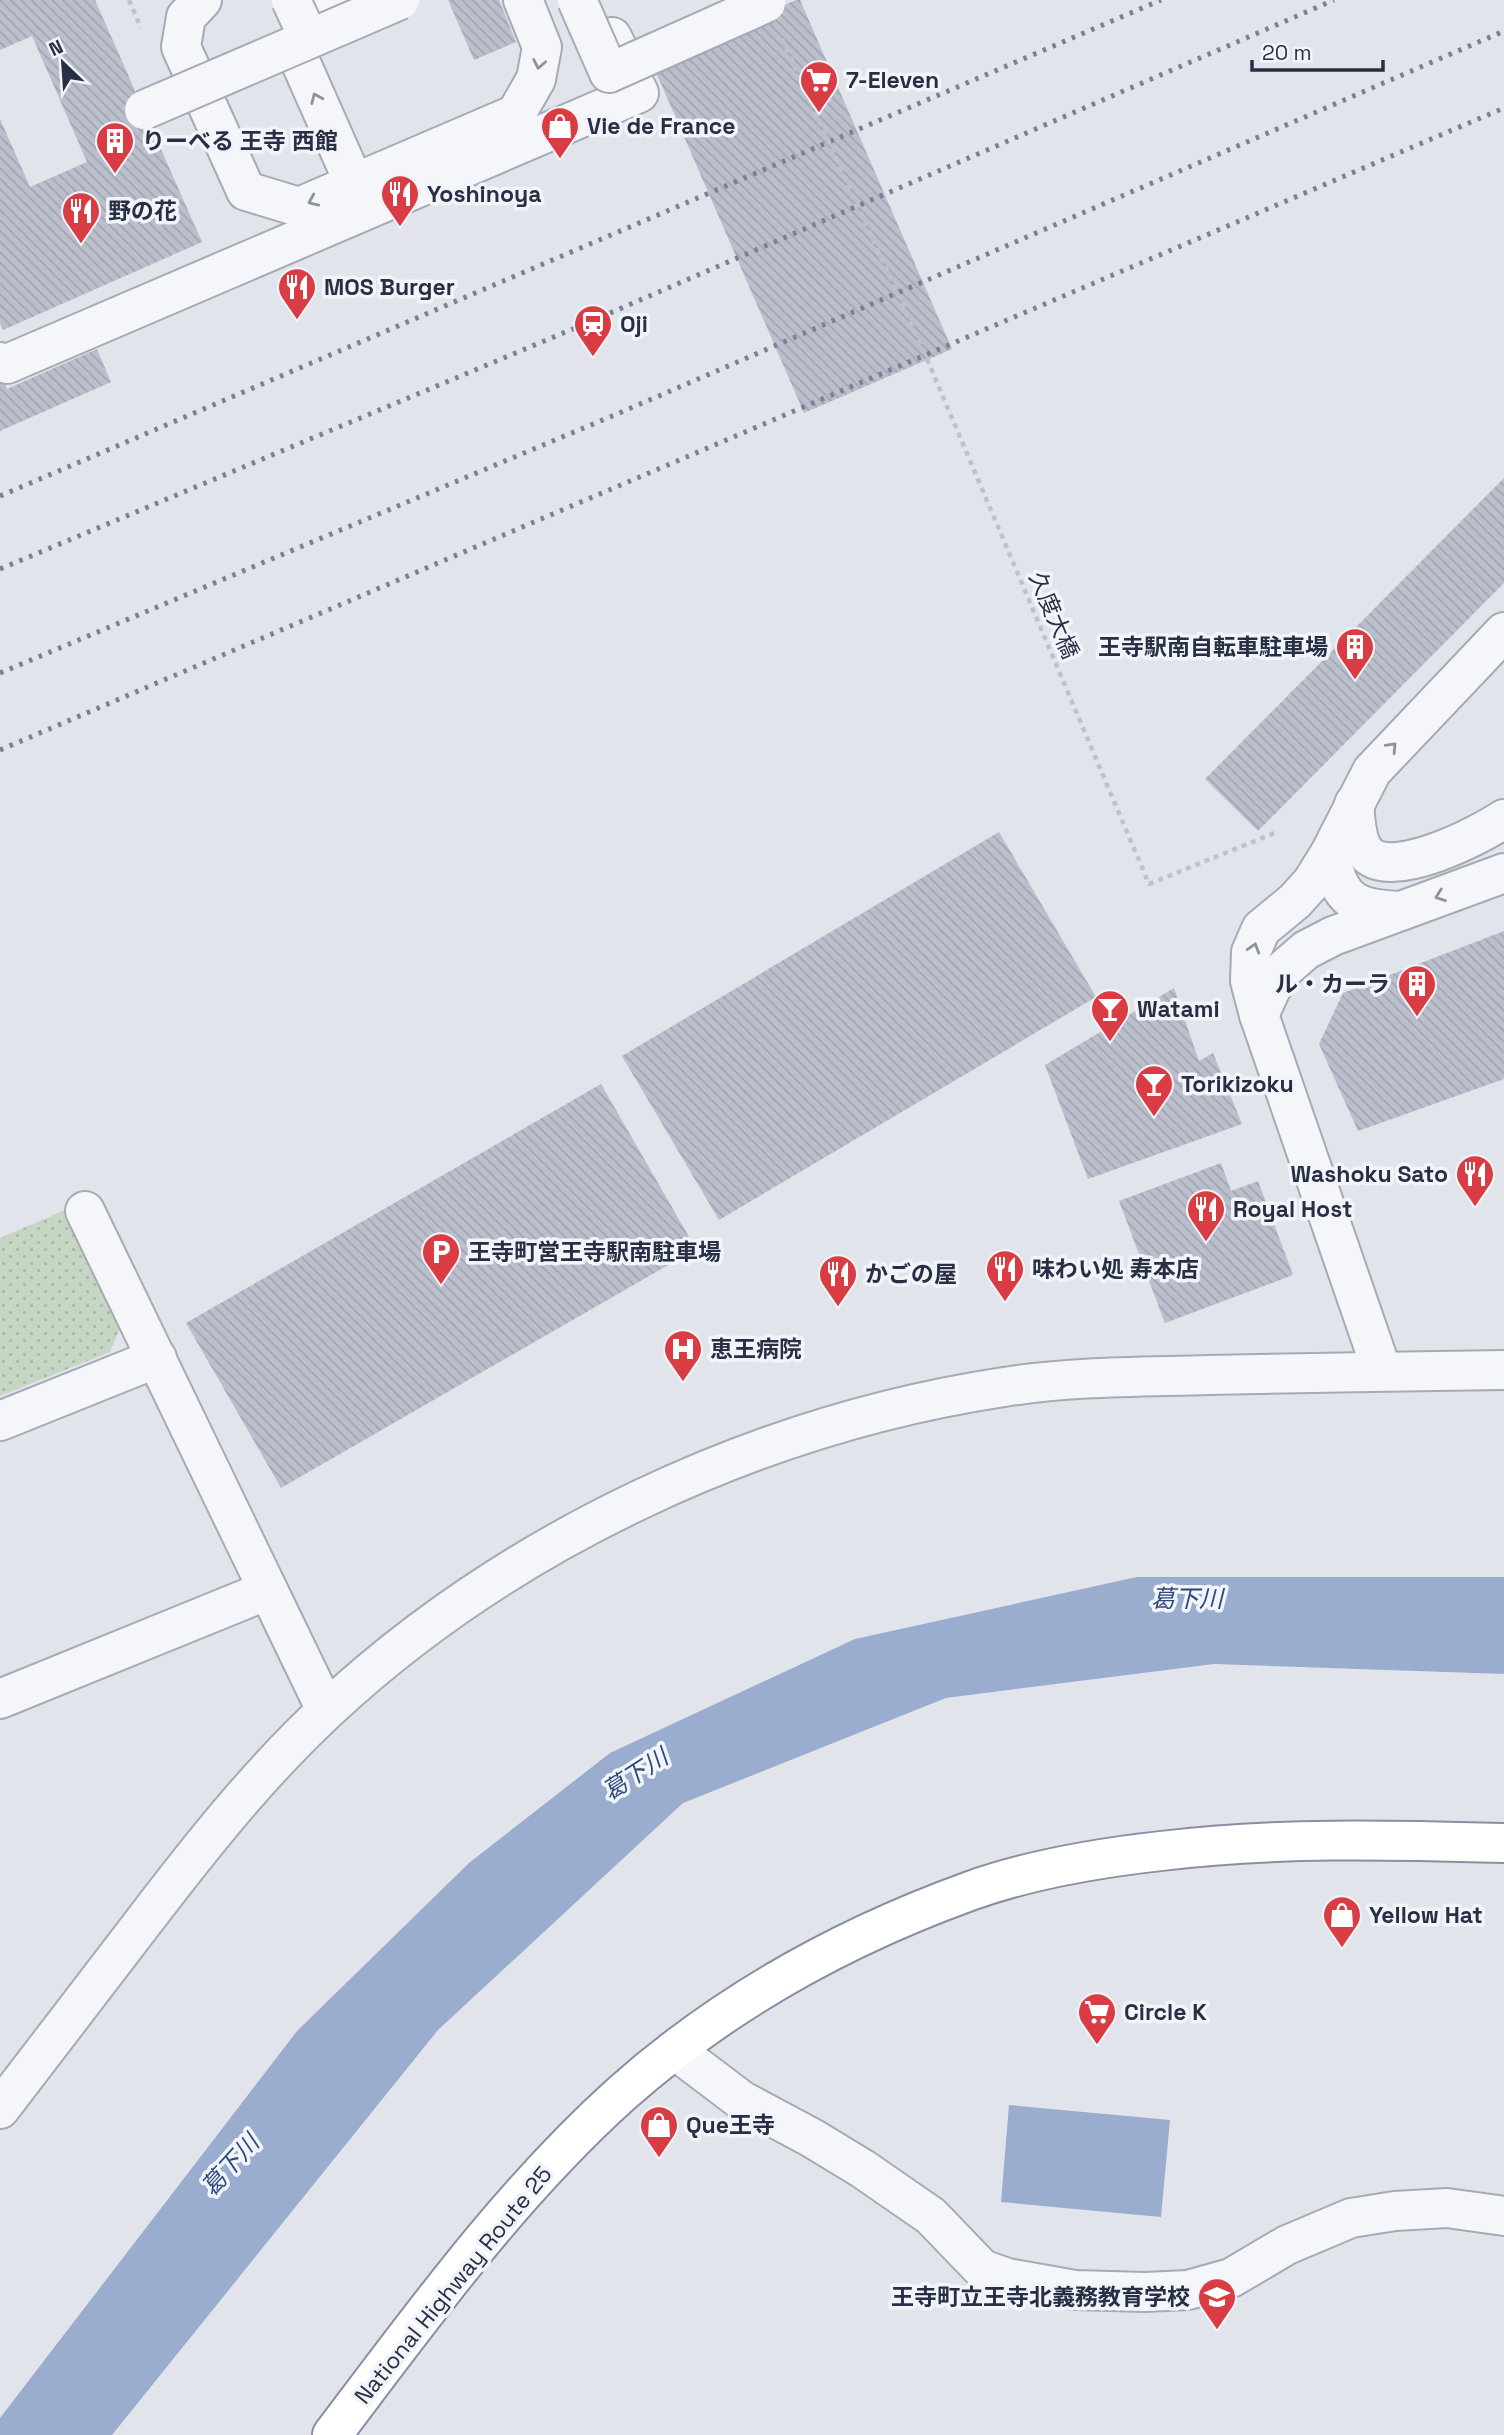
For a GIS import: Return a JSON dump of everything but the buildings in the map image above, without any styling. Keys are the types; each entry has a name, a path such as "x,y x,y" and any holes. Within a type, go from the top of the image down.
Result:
{"highway":[{"name":"National Highway Route 25","path":"332,2435 449,2282 531,2185 622,2094 676,2050 745,2000 858,1938 973,1890 1039,1872 1162,1850 1305,1841 1504,1843"}],"street":[{"path":"292,0 309,39"},
{"path":"336,0 296,52 354,183"},
{"path":"144,110 400,0"},
{"path":"198,2 186,17 181,47 246,191 299,207 516,114 536,79 542,47 523,0"},
{"path":"577,0 609,73 766,3"},
{"path":"0,362 7,364 639,93 594,0"},
{"path":"1382,1371 1259,1015 1250,981 1251,952 1261,929 1295,901 1312,882 1331,853 1372,771 1504,632"},
{"path":"1354,804 1357,833 1366,853 1379,862 1405,861 1439,850 1504,819"},
{"path":"1331,853 1334,874 1340,888 1355,902 1372,909 1400,911"},
{"path":"1259,1015 1283,970 1306,950 1333,936 1504,873"},
{"path":"85,1211 326,1710"},
{"path":"0,1421 157,1358"},
{"path":"0,2109 220,1822 326,1710 384,1659 441,1615 507,1572 586,1527 757,1449 834,1423 917,1402 1008,1386 1099,1378 1504,1370"},
{"path":"0,1699 268,1590"},
{"path":"676,2050 741,2100 812,2138 909,2200 931,2216 982,2269 1007,2278 1075,2290 1188,2290 1231,2278 1287,2245 1351,2218 1395,2211 1447,2208 1504,2216"}],"path":[{"name":"久度大橋","path":"766,3 927,359 1149,884 1277,832"}],"green space":[{"path":"70,1208 124,1319 110,1352 0,1396 0,1238"}],"water":[{"name":"葛下川","path":"1137,1577 1504,1577 1504,1674 1214,1664 946,1698 683,1803 438,2030 112,2435 0,2435 0,2418 297,2031 469,1863 610,1753 855,1639"},
{"path":"1009,2105 1170,2120 1161,2217 1001,2202"}],"railway":[{"path":"0,496 1161,0"},
{"path":"0,569 580,326 1334,0"},
{"path":"0,673 617,414 1504,31"},
{"path":"0,750 1504,108"}],"place":[{"name":"7-Eleven","path":"819,114"},
{"name":"Vie de France","path":"560,160"},
{"name":"りーべる 王寺 西館","path":"115,175"},
{"name":"Yoshinoya","path":"400,228"},
{"name":"野の花","path":"81,245"},
{"name":"MOS Burger","path":"297,321"},
{"name":"Oji","path":"593,358"},
{"name":"王寺駅南自転車駐車場","path":"1355,681"},
{"name":"ル・カーラ","path":"1417,1018"},
{"name":"Watami","path":"1110,1043"},
{"name":"Torikizoku","path":"1154,1118"},
{"name":"Washoku Sato","path":"1475,1208"},
{"name":"Royal Host","path":"1206,1243"},
{"name":"王寺町営王寺駅南駐車場","path":"441,1286"},
{"name":"味わい処 寿本店","path":"1005,1303"},
{"name":"かごの屋","path":"838,1308"},
{"name":"恵王病院","path":"683,1383"},
{"name":"Yellow Hat","path":"1342,1949"},
{"name":"Circle K","path":"1097,2046"},
{"name":"Que王寺","path":"659,2159"},
{"name":"王寺町立王寺北義務教育学校","path":"1217,2331"}]}
